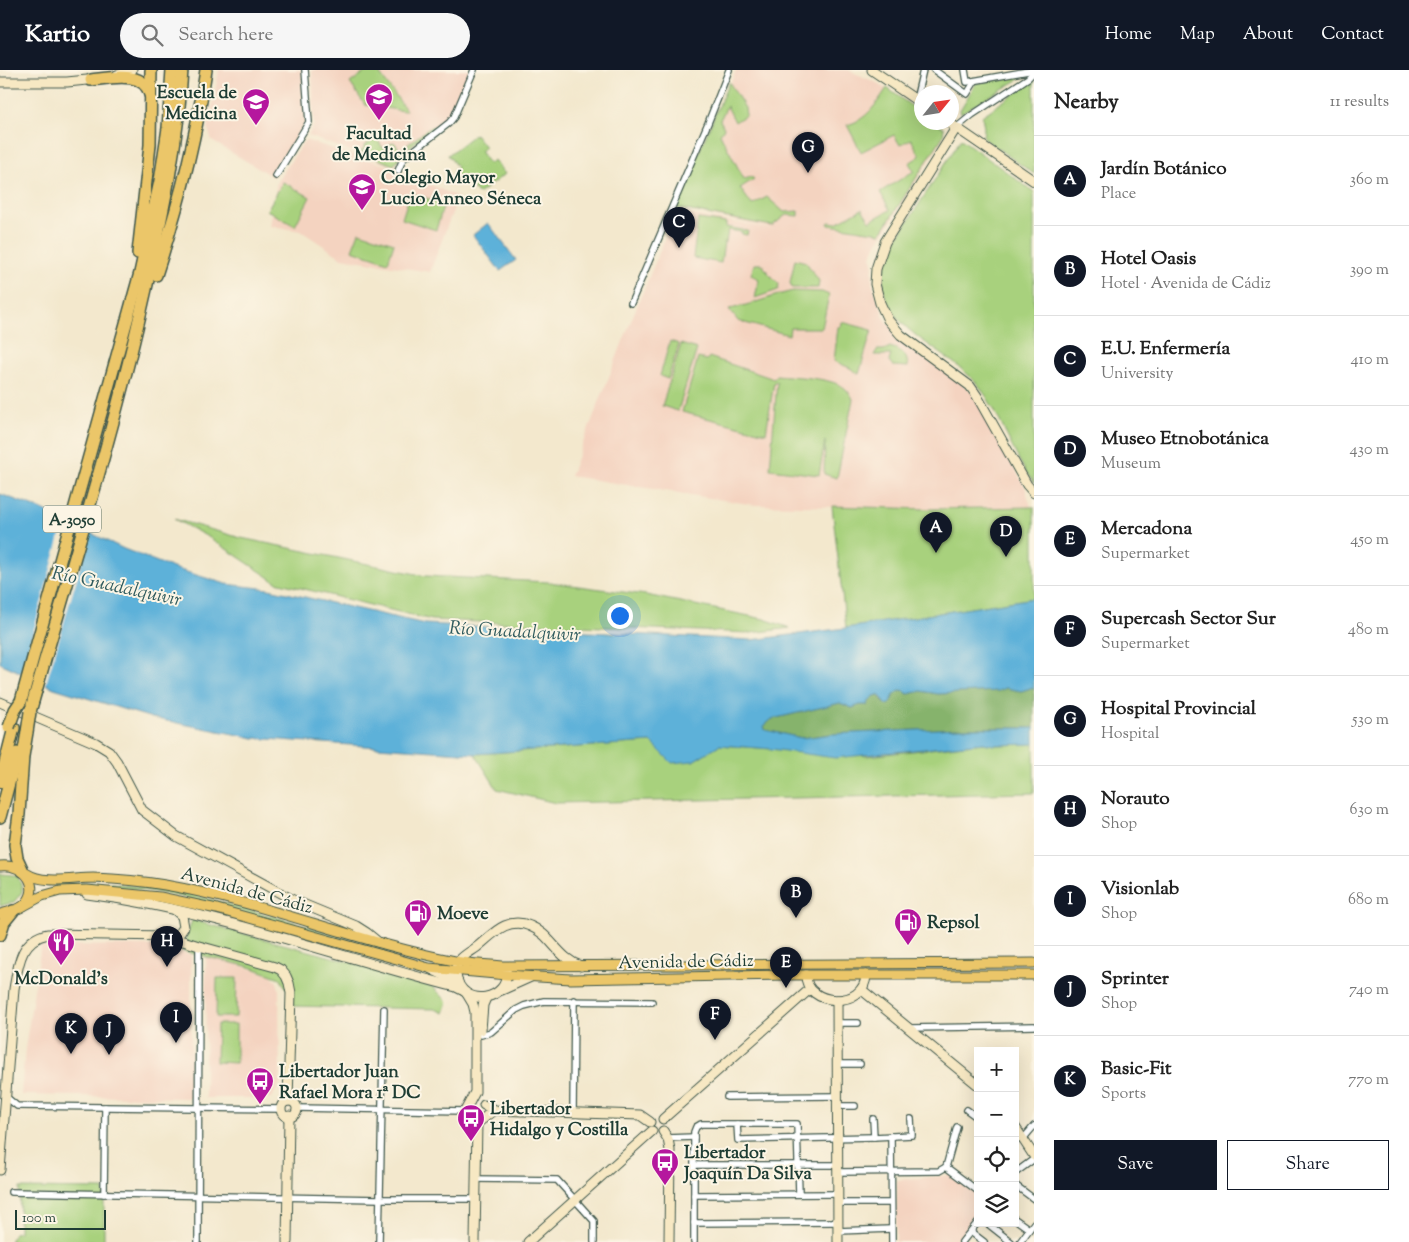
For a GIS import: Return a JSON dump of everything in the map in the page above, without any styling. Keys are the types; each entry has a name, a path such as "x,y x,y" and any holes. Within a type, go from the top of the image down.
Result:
{"highway":[{"path":"132,299 132,283 140,245 150,145 151,70"},
{"name":"A-3050","path":"18,730 21,701 122,338 150,230 168,128 172,70"},
{"name":"A-3050","path":"18,730 30,712 92,498 142,310 170,179 182,70"},
{"path":"142,310 150,294 182,192 193,146 206,70"},
{"path":"91,80 136,78 145,83 150,96"},
{"path":"0,750 18,730"},
{"path":"0,782 18,730"},
{"path":"0,817 18,730"},
{"path":"18,730 23,756 15,845 17,858 24,872"},
{"path":"0,935 6,920 17,909"}],"main road":[{"name":"Avenida de Cádiz","path":"0,866 11,866 32,877 42,879 92,878 126,880 200,892 457,966"},
{"path":"17,909 27,901 30,894 30,883 24,872"},
{"name":"Avenida de Cádiz","path":"0,914 17,909 42,896 60,891 118,892 174,899 210,907 429,968 457,966 505,971 533,977 571,979 806,975 1034,975"},
{"name":"Avenida de Cádiz","path":"505,971 586,967 1034,963"},
{"path":"806,975 811,970 839,970 851,965"},
{"path":"866,965 866,975"}],"street":[{"path":"0,82 91,80 132,70"},
{"path":"276,176 309,122 306,70"},
{"path":"398,171 403,159 454,117 474,70"},
{"path":"631,303 729,70"},
{"path":"872,70 914,99"},
{"path":"921,85 923,70"},
{"path":"934,70 967,94 975,81"},
{"path":"965,70 967,82 1034,71"},
{"path":"959,122 1028,78 1034,71"},
{"path":"949,130 885,242 876,268 875,284 880,303 888,320 901,334 961,378 977,396 1027,485 1034,493"},
{"path":"959,130 1034,181"},
{"path":"0,702 96,743 109,751 117,762 138,805 145,813 183,841 304,905 356,926 378,942"},
{"name":"Avenida de Cádiz","path":"60,891 109,897 202,915 462,988"},
{"path":"170,908 182,916 184,935"},
{"path":"184,935 193,919 202,915"},
{"name":"Avenida de Cádiz","path":"457,966 497,929 515,923 525,924 536,929 565,958 575,964 586,967"},
{"path":"0,1170 14,990 18,966 28,944 41,935 184,935 202,947 269,964 281,970 290,983 292,994 288,1101"},
{"name":"Avenida de Cádiz","path":"308,945 327,943 348,946"},
{"path":"198,1242 202,947"},
{"path":"457,966 462,988 473,1004 475,1012 475,1092 468,1107 467,1118 476,1122 482,1120 486,1115 495,1110"},
{"name":"Avenida de Cádiz","path":"429,968 462,988"},
{"path":"499,991 505,983 505,971"},
{"path":"806,975 810,989 821,996 837,1000 855,995 862,990 865,985 866,975"},
{"path":"462,988 478,998 486,998 533,977"},
{"path":"663,1119 810,989"},
{"path":"862,990 974,1082"},
{"path":"486,998 482,1012 478,1087 486,1115"},
{"path":"573,1113 574,1000"},
{"path":"837,1000 838,1242"},
{"path":"481,1035 491,1032 509,1014 524,1006 544,1001 652,1002"},
{"path":"379,1242 384,1009"},
{"path":"837,1023 858,1023"},
{"path":"908,1028 1034,1026"},
{"path":"837,1064 860,1064"},
{"path":"5,1096 16,1106 281,1109"},
{"path":"727,1097 837,1101 855,1106"},
{"path":"281,1109 284,1102 288,1101 293,1102 297,1108"},
{"path":"297,1108 382,1110 468,1107 476,1101 495,1110 640,1115 656,1133 694,1137"},
{"path":"104,1194 105,1107"},
{"path":"281,1109 282,1113 289,1116 294,1115 297,1108"},
{"path":"967,1110 974,1115"},
{"path":"287,1242 289,1116"},
{"path":"528,1242 575,1200 651,1126 656,1117 663,1119"},
{"path":"663,1119 670,1150 668,1242"},
{"path":"737,1124 738,1140 838,1139 912,1135 911,1119"},
{"path":"873,1120 874,1137"},
{"path":"474,1242 476,1122"},
{"path":"694,1242 694,1137 696,1128 701,1124 797,1124 799,1194"},
{"path":"694,1165 798,1165 838,1169 939,1171 946,1167 957,1126"},
{"path":"1019,1169 1034,1158 1019,1139 1034,1126"},
{"path":"891,1136 892,1242"},
{"path":"946,1167 974,1188"},
{"path":"475,1179 557,1180 594,1221 594,1242"},
{"path":"1019,1188 1034,1199"},
{"path":"11,1192 287,1198 474,1199"},
{"path":"694,1195 799,1194 891,1203"},
{"path":"1019,1222 1029,1230"},
{"path":"1020,1242 1034,1222"},
{"path":"694,1223 838,1226 891,1230"},
{"path":"962,1242 974,1227"},
{"path":"992,1227 1011,1242"},
{"path":"970,1232 984,1242"}],"shaded area":[{"name":"Escuela de Medicina","path":"219,70 302,70 306,123 273,177 212,141 208,129"},
{"name":"Facultad de Medicina","path":"312,70 470,70 449,117 399,155 395,167 308,136 314,124"},
{"path":"736,70 848,70 877,83 914,109 914,130 944,130 944,137 873,250 871,257 873,262 872,284 886,322 972,392 1025,487 1031,507 926,509 755,505 570,476 676,212 778,230 679,209"},
{"name":"Colegio Mayor Lucio Anneo Séneca","path":"305,140 386,165 458,197 430,272 342,258 301,231 270,226 277,181"},
{"path":"41,945 160,946 191,955 191,1098 21,1095 25,1049"},
{"path":"206,955 271,975 277,982 279,989 280,1083 272,1098 205,1098"},
{"path":"951,1175 974,1192 974,1224 959,1242 896,1242 897,1180"}],"green space":[{"path":"368,70 377,70 406,110 365,105 350,83"},
{"path":"1028,74 961,113 960,110 976,83"},
{"path":"1034,80 1034,174 983,138 982,116"},
{"path":"729,82 745,108 746,115 735,122 727,106 720,120 724,128 720,134 744,179 752,177 754,179 740,188 752,205 767,197 784,212 799,211 799,216 786,215 772,226 675,208"},
{"path":"887,88 914,108 914,130 944,130 943,136 881,233 829,225 828,223 830,222 836,223 862,209 870,221 890,210 880,192 914,171 909,163 920,156 911,139 900,145 894,135 861,152 847,125 866,115"},
{"path":"432,126 434,128 401,153 397,162 393,165 361,152 366,145 376,138 383,148 394,142 400,150"},
{"path":"475,134 485,147 480,151 489,164 494,160 505,174 478,194 468,181 463,184 453,171 457,167 448,155"},
{"path":"961,139 1034,192 1034,483 1019,460 994,409 979,386 964,371 909,330 895,314 885,296 883,275 890,249"},
{"path":"283,182 310,197 295,226 267,210"},
{"path":"410,193 444,204 436,230 402,219"},
{"path":"698,219 726,223 726,227 748,231 747,235 742,234 742,232 728,230 721,263 693,258"},
{"path":"359,232 394,243 388,262 352,250"},
{"path":"795,259 806,262 819,281 818,288 792,288 790,283"},
{"path":"754,264 762,264 779,284 778,290 755,298 759,279 751,275"},
{"path":"793,291 822,292 829,295 822,328 790,328 789,335 738,321 729,309 777,295"},
{"path":"842,322 872,330 859,374 834,361 838,327 841,326"},
{"path":"670,341 679,344 668,379 660,376"},
{"path":"681,344 697,349 678,411 662,406"},
{"path":"890,347 904,354 908,367 893,366 889,361 891,355 874,355 877,350 884,350"},
{"path":"709,357 774,379 776,375 817,379 833,382 846,389 853,399 837,478 824,474 825,441 819,475 770,469 777,382 774,382 766,433 682,412 698,358 707,360"},
{"path":"832,506 926,509 1034,507 1034,598 846,628"},
{"path":"174,519 241,538 426,576 548,582 646,595 764,619 790,628 751,633 432,620 276,582 210,538"},
{"path":"1006,688 1021,691 1034,689 1034,728 959,728 832,734 802,738 765,730 764,726 772,719 840,703 852,708 868,705 874,696 878,695 886,705 890,704 895,695 903,690 908,694 921,691 938,694 998,691"},
{"path":"651,742 693,761 719,745 869,756 983,743 994,745 1034,744 1034,793 556,803 497,789 475,754"},
{"path":"0,874 18,877 22,892 14,902 0,906"},
{"path":"55,882 112,883 191,894 371,945 444,962 444,965 414,960 221,907 166,894 139,889 111,887 55,888"},
{"path":"192,920 377,969 433,987 448,1002 444,1013 435,1009 288,1006 288,991 280,978 250,967 182,951"},
{"path":"217,978 237,978 236,1017 216,1017"},
{"path":"217,1024 236,1024 236,1063 216,1062"},
{"path":"20,1188 104,1189 104,1242 10,1242 14,1233 19,1232"}],"water":[{"path":"488,223 516,260 500,271 473,235"},
{"name":"Río Guadalquivir","path":"0,494 38,508 124,549 173,568 226,584 269,589 425,624 751,640 846,628 1034,598 1034,689 1021,691 1006,688 998,691 938,694 921,691 908,694 903,690 895,695 890,704 886,705 878,695 869,701 868,705 852,708 840,703 772,719 764,726 765,730 802,738 832,734 959,728 1034,728 1034,744 994,745 983,743 835,758 771,749 719,745 693,761 672,763 651,742 475,754 254,738 152,718 54,688 0,663"}],"pier":[{"path":"65,518 91,530 45,687 21,676"}],"place":[{"name":"Facultad de Medicina","path":"379,121"},
{"name":"Escuela de Medicina","path":"256,126"},
{"name":"Hospital Provincial","path":"808,173"},
{"name":"Colegio Mayor Lucio Anneo Séneca","path":"362,211"},
{"name":"E.U. Enfermería","path":"679,248"},
{"name":"Jardín Botánico","path":"936,553"},
{"name":"Museo Etnobotánica","path":"1006,557"},
{"name":"Hotel Oasis","path":"796,918"},
{"name":"Moeve","path":"418,937"},
{"name":"Repsol","path":"908,946"},
{"name":"McDonald's","path":"61,966"},
{"name":"Norauto","path":"167,967"},
{"name":"Mercadona","path":"786,988"},
{"name":"Supercash Sector Sur","path":"715,1040"},
{"name":"Visionlab","path":"176,1043"},
{"name":"Basic-Fit","path":"71,1054"},
{"name":"Sprinter","path":"109,1055"},
{"name":"Libertador Juan Rafael Mora 1ª DC","path":"260,1105"},
{"name":"Libertador Hidalgo y Costilla","path":"471,1142"},
{"name":"Libertador Joaquín Da Silva","path":"665,1186"}]}
